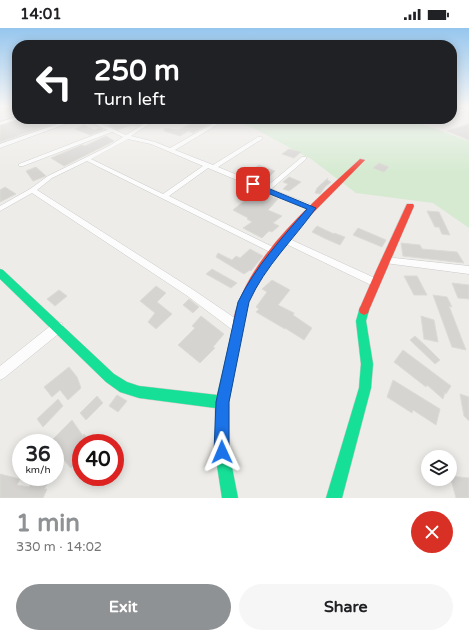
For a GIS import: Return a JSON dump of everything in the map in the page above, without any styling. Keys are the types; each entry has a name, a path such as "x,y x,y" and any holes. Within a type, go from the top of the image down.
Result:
{"street":[{"path":"0,146 49,129"},
{"path":"106,129 170,150 312,208"},
{"path":"0,209 32,190 50,177 111,147 140,129"},
{"path":"170,150 209,129"},
{"path":"21,165 110,131"},
{"path":"163,197 210,167 260,138"},
{"path":"266,190 304,158"},
{"path":"87,159 276,252"},
{"path":"230,498 222,452 222,402 243,302 249,289 285,240 312,208 362,160"},
{"path":"32,190 189,292 238,328"},
{"path":"334,498 365,388 367,364 361,321 363,311 374,282 410,206"},
{"path":"285,240 374,282"},
{"path":"385,260 469,270"},
{"path":"0,273 110,378 124,388 162,396 222,402"},
{"path":"0,374 58,327"}],"green space":[{"path":"255,129 436,129 469,141 469,228 433,203 356,193 311,159"}],"building":[{"path":"0,129 39,129 0,142"},
{"path":"75,129 101,129 103,130 90,135"},
{"path":"165,129 200,129 193,133 188,131 180,136 164,131"},
{"path":"454,129 469,129 469,140 447,131"},
{"path":"106,136 114,141 64,166 51,158 82,145 85,146"},
{"path":"289,149 301,152 294,158 282,154"},
{"path":"379,163 389,167 384,172 373,168"},
{"path":"259,165 275,171 270,176 253,169"},
{"path":"36,167 46,176 33,181 26,171"},
{"path":"289,177 301,182 289,191 283,189 288,184 283,182"},
{"path":"328,178 327,180 331,182 320,194 315,193 317,188"},
{"path":"5,187 16,194 0,202 0,190"},
{"path":"255,192 266,197 269,195 278,199 268,210 282,216 273,223 279,226 272,232 269,231 262,238 243,228 252,222 247,219 248,218 233,210"},
{"path":"427,211 439,212 450,235 442,234 439,227 435,227"},
{"path":"317,226 334,234 345,237 340,245 312,232"},
{"path":"358,228 386,240 382,247 353,235"},
{"path":"401,243 420,245 422,249 457,252 464,263 403,256"},
{"path":"250,249 263,256 251,271 250,270 244,274 216,257 218,253 232,260 236,256 240,258"},
{"path":"212,269 237,283 231,288 206,274"},
{"path":"404,276 417,276 427,295 414,295"},
{"path":"272,280 290,290 278,305 294,313 293,315 312,328 304,340 256,312 259,309 256,307 267,292 262,289"},
{"path":"452,283 469,285 469,299 458,298"},
{"path":"156,286 166,293 157,302 172,314 156,329 148,322 155,313 140,301"},
{"path":"59,290 67,296 55,306 47,299"},
{"path":"433,295 447,297 452,307 449,306 466,350 452,347"},
{"path":"189,299 199,307 193,313 183,305"},
{"path":"201,316 224,334 213,347 215,348 200,363 178,345 195,328 192,326"},
{"path":"421,316 434,320 438,342 424,339"},
{"path":"415,336 440,360 435,364 410,340"},
{"path":"403,350 451,386 446,394 445,392 443,399 427,385 426,387 394,362"},
{"path":"69,367 77,377 81,388 68,400 60,390 52,397 44,387"},
{"path":"393,380 440,409 436,425 413,410 412,413 387,397"},
{"path":"460,394 469,397 469,421 464,416"},
{"path":"117,395 127,401 118,412 109,406"},
{"path":"97,396 103,403 86,420 80,413"},
{"path":"58,399 63,406 43,427 37,419"},
{"path":"72,420 82,434 72,434 71,468 64,460 64,434 58,434"},
{"path":"0,474 12,477 12,486 46,486 44,489 47,489 43,498 0,498"},
{"path":"457,477 469,478 469,498 456,498 453,486 457,486"}],"traffic: fast":[{"path":"0,273 110,378 124,388 139,392 222,402"},
{"path":"334,498 365,388 367,364 361,321 364,310"},
{"path":"230,498 222,452 222,402 237,331"}],"traffic: jam":[{"path":"237,331 244,301 266,262 296,225 362,160"},
{"path":"364,310 410,206"}],"route":[{"path":"222,452 222,402 243,302 249,289 276,252 312,208 253,184"}]}
